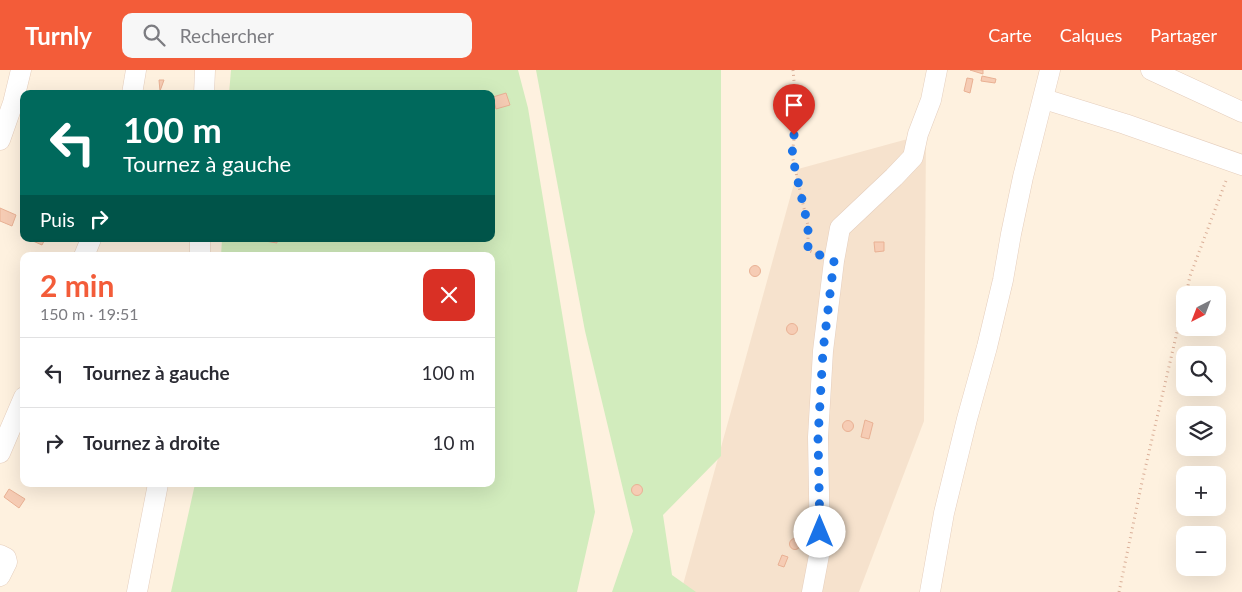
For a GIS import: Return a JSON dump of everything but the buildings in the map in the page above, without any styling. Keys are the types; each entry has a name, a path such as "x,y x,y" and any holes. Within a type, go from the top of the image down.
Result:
{"street":[{"path":"0,140 13,103 21,70"},
{"path":"133,90 136,70"},
{"path":"204,90 205,70"},
{"path":"812,592 820,550 818,438 823,351 840,228 913,157 918,134 931,100 937,70"},
{"path":"930,592 945,506 987,347 1003,280 1023,177 1050,70"},
{"path":"1151,70 1242,112"},
{"path":"1044,99 1125,124 1238,164"},
{"path":"0,453 20,406"},
{"path":"137,592 157,487"},
{"path":"0,554 6,558 7,562 0,576"}],"path":[{"path":"793,70 797,115 792,155 808,226 808,250 834,261"},
{"path":"1188,286 1190,276 1238,164"},
{"path":"1119,592 1176,336"}],"shaded area":[{"path":"926,134 924,421 859,592 681,592 798,169"}],"green space":[{"path":"231,70 518,70 528,108 595,512 577,592 171,592 194,487 495,487 495,252 221,252 222,242 495,242 495,90 229,90"},
{"path":"536,70 721,70 721,456 663,515 672,575 696,592 612,592 633,531 585,331"}],"route":[{"path":"794,135 792,155 808,226 808,250 834,261 823,351 818,438 820,532"}]}
